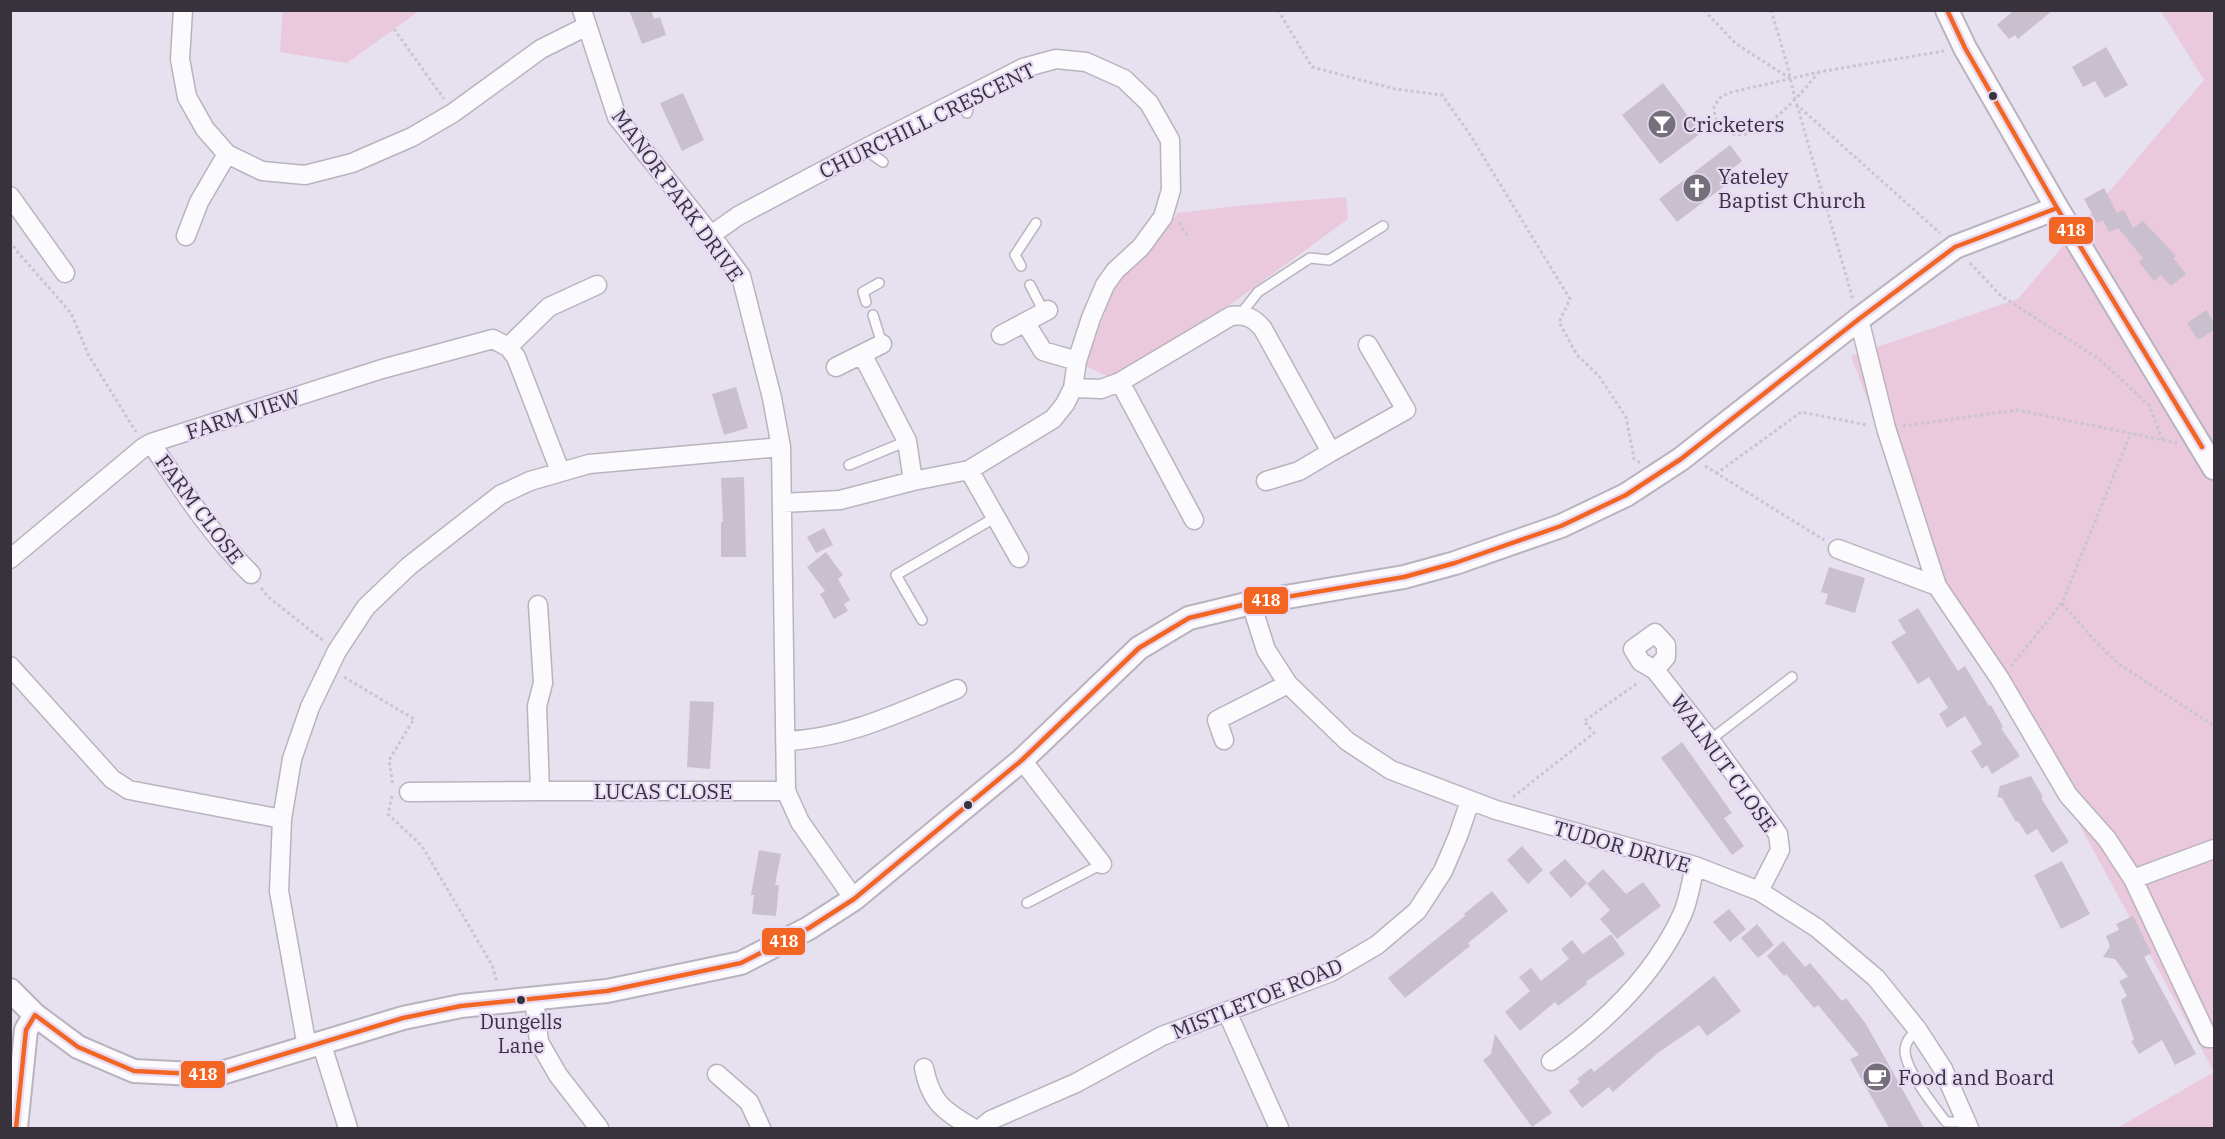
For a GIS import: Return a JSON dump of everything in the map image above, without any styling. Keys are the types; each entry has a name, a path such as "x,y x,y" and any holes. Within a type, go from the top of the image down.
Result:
{"street":[{"path":"183,10 180,59 187,97 205,129 227,154 262,171 305,176 352,163 412,137 453,113 585,19"},
{"path":"1947,10 1965,48 2057,208 2214,468"},
{"name":"MANOR PARK DRIVE","path":"585,19 616,117 741,276 772,398 781,447 786,791 800,822 854,899"},
{"name":"CHURCHILL CRESCENT","path":"711,235 738,216 971,94 1023,68 1056,59 1086,62 1124,79 1149,103 1170,140 1171,190 1163,217 1141,247 1120,265 1105,285 1090,318 1077,361 1073,388 1065,404 1053,419 969,470 913,481 840,500 783,503"},
{"path":"186,236 199,202 227,154"},
{"path":"10,196 65,273"},
{"path":"10,990 35,1015 78,1047 134,1071 215,1075 403,1018 461,1006 607,991 741,963 809,928 854,899 1023,760 1139,648 1189,618 1251,603 1404,577 1455,563 1561,526 1626,495 1688,454 1955,247 2057,208"},
{"path":"560,471 516,357 508,347 549,307 597,285"},
{"path":"1002,335 1046,311"},
{"path":"1073,388 1101,389 1120,382 1231,316 1250,317 1263,329 1331,452"},
{"path":"1859,320 1886,429 1937,586 2000,680 2068,795 2107,839 2133,879 2208,1038 2214,1038"},
{"path":"1026,322 1043,351 1077,361"},
{"name":"FARM VIEW","path":"10,560 148,445 381,369 493,339 508,347"},
{"path":"836,367 882,344"},
{"path":"1266,481 1299,471 1406,410 1368,345"},
{"path":"862,354 907,441 913,481"},
{"path":"1120,382 1194,520"},
{"name":"FARM CLOSE","path":"148,445 222,545 251,574"},
{"path":"348,1128 299,1012 279,891 282,819 292,759 310,707 333,659 366,607 409,566 500,495 530,481 589,464 781,447"},
{"path":"969,470 1019,558"},
{"path":"1838,549 1937,586"},
{"name":"TUDOR DRIVE","path":"1251,603 1266,650 1288,684 1347,741 1391,770 1496,810 1695,866 1759,891 1817,928 1876,978 1917,1029 1943,1069 1968,1125"},
{"path":"538,605 543,683 537,706 540,791"},
{"path":"10,666 111,779 129,790 282,819"},
{"name":"WALNUT CLOSE","path":"1655,670 1710,740 1778,834 1780,850 1759,891"},
{"path":"1224,740 1217,720 1288,684"},
{"path":"784,741 812,740 888,719 957,689"},
{"path":"1023,760 1102,864"},
{"name":"LUCAS CLOSE","path":"409,792 786,791"},
{"name":"MISTLETOE ROAD","path":"981,1128 991,1120 1076,1083 1162,1036 1331,972 1377,945 1417,911 1443,871 1470,801"},
{"path":"2133,879 2214,849"},
{"path":"1551,1061 1595,1028 1634,990 1683,914 1695,866"},
{"path":"534,998 539,1042 558,1075 599,1128"},
{"path":"1227,1012 1280,1128"},
{"path":"16,1128 26,1030 35,1015"},
{"path":"924,1068 928,1087 945,1111 973,1128"},
{"path":"717,1074 749,1101 761,1128"}],"lane":[{"path":"967,113 971,94"},
{"path":"864,149 884,162"},
{"path":"1021,266 1016,255 1036,223"},
{"path":"1240,315 1258,291 1310,258 1329,260 1383,226"},
{"path":"866,302 863,292 879,284"},
{"path":"1030,285 1046,311"},
{"path":"873,315 882,344"},
{"path":"849,465 907,441"},
{"path":"922,620 896,575 996,517"},
{"path":"1710,740 1792,677"},
{"path":"1027,903 1102,864"},
{"path":"1917,1029 1909,1038 1905,1048 1906,1057 1916,1078 1946,1125 1968,1125"}],"path":[{"path":"1278,10 1312,67 1395,89 1442,95 1469,133 1570,299 1559,322 1577,355 1599,376 1626,417 1634,459 1658,474"},
{"path":"1704,10 1736,43 1754,57 1791,78"},
{"path":"1771,10 1859,320"},
{"path":"394,29 453,113"},
{"path":"1820,72 1795,99 1760,130 1740,136 1730,134 1721,128 1714,113 1714,106 1728,93 1820,72 1965,48"},
{"path":"1716,474 1801,412 1886,429 2017,410 2163,441 2149,405 2098,359 2000,295 1955,247 1796,104"},
{"path":"10,241 71,313 90,356 148,445"},
{"path":"2000,680 2062,603 2131,433"},
{"path":"1688,454 1716,474 1838,549"},
{"path":"251,574 267,596 333,659 414,719 389,760 393,789 388,814 422,846 492,965 499,990"},
{"path":"2062,603 2095,641 2120,664 2214,726"},
{"path":"1496,810 1594,732 1584,721 1655,670"}],"shaded area":[{"path":"283,10 419,11 347,63 280,52"},
{"path":"2161,11 2214,11 2214,1072 2000,679 1937,586 1851,356 2018,299 2204,80"},
{"path":"1346,197 1348,219 1234,302 1110,377 1085,366 1116,283 1152,248 1178,213"},
{"path":"2214,1072 2214,1128 2117,1128"}],"building":[{"path":"629,10 651,10 654,19 660,17 666,35 642,44"},
{"path":"2014,10 2053,10 2018,39 2015,35 2009,39 1997,25"},
{"path":"2106,47 2128,85 2105,98 2095,81 2083,87 2072,67"},
{"name":"Cricketers","path":"1663,83 1701,133 1660,164 1622,115"},
{"path":"683,93 704,140 682,151 660,103"},
{"name":"Yateley Baptist Church","path":"1730,145 1742,161 1730,171 1735,178 1677,222 1659,199"},
{"path":"2104,188 2117,213 2124,210 2133,228 2143,221 2176,256 2173,258 2186,274 2171,286 2161,275 2154,281 2139,262 2143,258 2118,228 2109,232 2103,220 2097,223 2084,199"},
{"path":"2206,310 2214,322 2214,330 2198,340 2187,323"},
{"path":"736,387 748,428 724,435 712,394"},
{"path":"744,477 746,557 721,557 721,522 723,522 721,478"},
{"path":"824,528 833,545 816,553 807,537"},
{"path":"826,552 843,575 838,579 850,600 844,604 848,611 834,619 820,594 825,591 807,567"},
{"path":"1829,567 1865,578 1855,613 1825,604 1828,594 1821,592"},
{"path":"1918,608 1958,671 1965,666 1989,706 1991,705 2003,727 2001,728 2020,756 1992,774 1987,765 1982,769 1971,751 1982,744 1965,716 1947,728 1939,714 1948,708 1929,677 1918,684 1891,642 1906,633 1898,620"},
{"path":"690,701 714,702 710,769 687,767"},
{"path":"1682,742 1732,813 1724,818 1744,846 1732,855 1661,758"},
{"path":"2031,776 2043,797 2041,798 2069,842 2052,853 2037,829 2027,835 2018,821 2016,822 2002,798 1997,797 2000,786"},
{"path":"1522,846 1543,870 1528,884 1507,860"},
{"path":"759,850 781,854 775,885 779,885 776,916 752,914 754,895 751,895"},
{"path":"1565,859 1587,883 1571,898 1549,873"},
{"path":"2062,861 2090,914 2061,929 2034,875"},
{"path":"1603,869 1626,894 1643,882 1661,906 1617,939 1600,919 1610,910 1587,884"},
{"path":"1492,891 1508,911 1468,943 1470,946 1405,998 1388,978 1465,916 1464,914"},
{"path":"1729,909 1746,929 1730,942 1713,922"},
{"path":"2133,916 2151,953 2144,957 2196,1054 2175,1065 2162,1040 2139,1054 2131,1041 2134,1040 2121,1000 2127,996 2119,981 2128,977 2115,959 2103,957 2110,946 2106,936 2119,930 2116,924"},
{"path":"1757,924 1774,945 1758,958 1741,938"},
{"path":"1611,934 1625,954 1558,1006 1555,1002 1520,1031 1505,1012 1530,991 1519,977 1531,968 1541,981 1569,959 1561,949 1572,940 1583,954"},
{"path":"1783,941 1805,967 1810,963 1842,1001 1846,998 1866,1024 1924,1128 1889,1128 1850,1059 1859,1055 1818,1005 1814,1008 1786,974 1784,976 1767,956"},
{"path":"1714,976 1741,1011 1707,1036 1699,1025 1659,1052 1613,1092 1609,1087 1582,1108 1569,1091 1580,1082 1577,1079 1591,1068 1594,1072"},
{"path":"1495,1034 1552,1113 1532,1127 1483,1060 1491,1054"}],"transit line":[{"name":"418","path":"1947,10 1965,48 2057,208 2202,447"},
{"name":"418","path":"16,1128 26,1030 35,1015 78,1047 134,1071 215,1075 403,1018 461,1006 607,991 741,963 809,928 854,899 1022,760 1139,648 1189,618 1251,603 1404,577 1455,563 1561,526 1626,495 1681,459 1859,319 1955,247 2057,208"}],"place":[{"name":"Cricketers","path":"1662,124"},
{"name":"Yateley Baptist Church","path":"1697,188"},
{"name":"Dungells Lane","path":"521,1000"},
{"name":"Food and Board","path":"1877,1077"}]}
